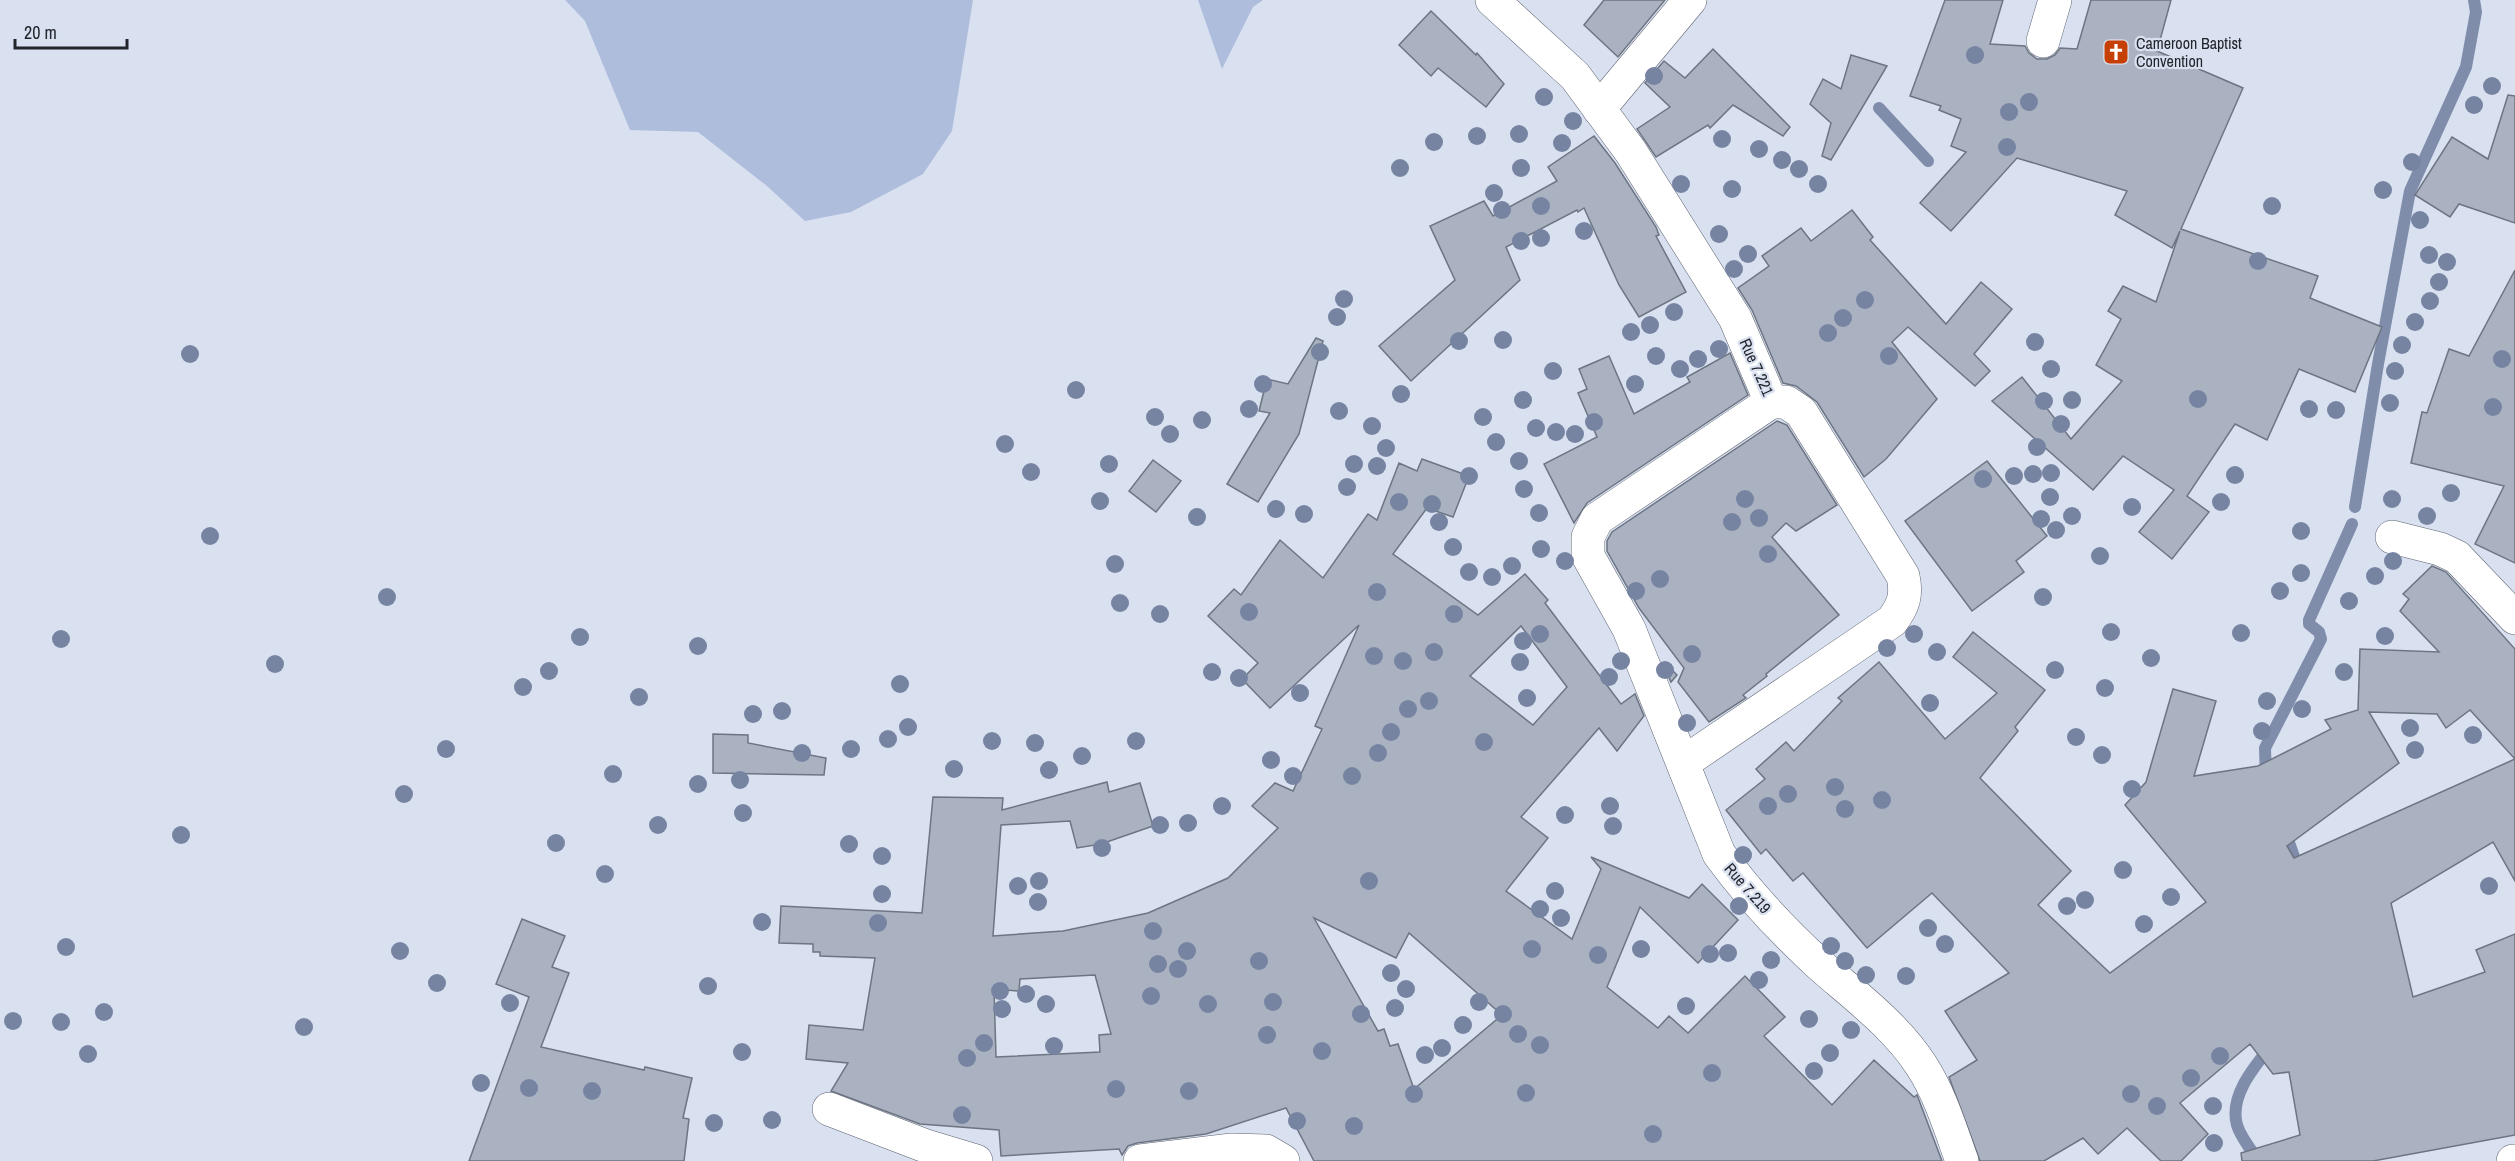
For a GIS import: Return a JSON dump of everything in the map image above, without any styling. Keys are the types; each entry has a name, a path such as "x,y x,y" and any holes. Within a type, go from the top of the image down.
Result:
{"street":[{"name":"Rue 7.221","path":"1492,0 1575,76 1631,152 1735,318 1771,402 1786,402 1801,412 1903,576 1906,592 1902,607 1892,621 1683,762"},
{"path":"1599,109 1690,0"},
{"path":"2043,41 2055,0"},
{"name":"Rue 7.219","path":"1771,402 1618,502 1597,519 1588,537 1588,556 1629,629 1719,854 1738,880 1820,964 1868,1005 1920,1063 1938,1094 1962,1161"},
{"path":"2392,537 2440,549 2457,557 2515,618"},
{"path":"829,1109 923,1145 976,1161"},
{"path":"1140,1161 1233,1150 1266,1151 1282,1161"}],"shaded area":[{"path":"565,0 973,0 952,131 923,174 851,212 805,221 767,186 698,132 630,130 585,21"},
{"path":"1198,0 1263,0 1253,7 1222,69"}],"building":[{"path":"1604,0 1665,0 1618,57 1584,25"},
{"path":"1945,0 2003,0 1990,44 2025,46 2029,53 2037,59 2047,59 2055,55 2060,48 2077,49 2091,0 2171,0 2157,51 2243,88 2181,229 2318,276 2310,298 2382,327 2355,392 2299,369 2267,440 2235,424 2187,496 2209,512 2172,559 2139,532 2174,490 2123,456 2093,490 1992,401 2022,377 2071,439 2122,381 2096,365 2121,319 2108,311 2123,286 2156,302 2180,231 2172,248 2115,215 2127,191 2017,158 1951,231 1920,203 1966,152 1951,146 1961,119 1939,110 1941,106 1910,96"},
{"path":"1431,11 1476,55 1477,53 1504,84 1486,107 1438,68 1431,76 1399,45"},
{"path":"1713,49 1790,127 1783,136 1733,105 1710,128 1708,125 1656,157 1637,129 1670,107 1645,83 1664,61 1685,78"},
{"path":"1851,55 1887,66 1831,160 1822,156 1831,123 1810,104 1823,79 1841,89"},
{"path":"2508,95 2515,96 2515,223 2459,204 2450,217 2415,195 2452,137 2488,159"},
{"path":"1594,136 1615,163 1656,227 1659,235 1656,236 1686,292 1639,317 1619,285 1584,208 1578,212 1577,210 1506,247 1520,280 1411,381 1379,346 1455,280 1430,226 1484,201 1493,216 1557,181 1548,167"},
{"path":"1852,210 1873,237 1870,240 1946,324 1981,282 2012,309 1974,354 1990,371 1975,386 1908,327 1892,342 1937,399 1886,459 1864,477 1817,402 1796,386 1783,383 1752,310 1738,288 1769,266 1762,256 1801,228 1811,241"},
{"path":"2515,270 2515,563 2475,544 2504,486 2411,463 2422,412 2427,413 2449,349 2469,356"},
{"path":"1316,338 1323,341 1299,434 1258,502 1227,484 1270,413 1259,411 1267,379 1288,384"},
{"path":"1730,353 1748,395 1587,503 1574,523 1544,464 1597,437 1578,393 1587,389 1579,369 1609,356 1634,414 1690,382 1687,377"},
{"path":"1777,421 1787,425 1837,505 1796,531 1786,523 1772,537 1839,615 1766,674 1767,676 1743,695 1746,698 1709,722 1678,682 1684,668 1639,608 1607,551 1607,541 1612,532"},
{"path":"1422,459 1469,476 1453,517 1427,508 1393,554 1478,615 1525,574 1548,600 1545,603 1621,704 1635,694 1644,716 1617,751 1599,728 1521,817 1548,838 1506,891 1572,939 1601,869 1591,857 1689,898 1702,884 1738,920 1698,963 1640,907 1607,987 1658,1028 1669,1016 1688,1033 1745,976 1785,1017 1764,1036 1832,1105 1874,1060 1914,1097 1917,1095 1942,1161 1314,1161 1286,1108 1206,1134 1137,1143 1128,1146 1122,1155 1119,1149 1001,1156 999,1130 920,1124 831,1091 848,1063 806,1059 809,1025 863,1030 875,958 820,956 820,952 813,952 813,944 779,943 781,906 922,913 933,797 1003,798 1002,810 1107,782 1109,792 1140,783 1153,826 1101,844 1077,848 1070,821 1001,825 993,936 1063,931 1148,913 1228,878 1278,828 1252,806 1275,783 1293,791 1322,729 1315,726 1359,625 1270,708 1242,679 1258,663 1208,616 1234,589 1241,595 1280,540 1323,578 1368,514 1377,520 1399,463 1417,471","holes":["1521,626 1567,687 1533,725 1470,676","1314,918 1396,958 1409,933 1502,1015 1414,1089 1398,1044 1390,1046 1384,1029 1378,1031","1095,975 1111,1034 1099,1035 1100,1052 996,1057 994,989 1019,991 1020,979"]},
{"path":"1153,460 1181,481 1156,512 1129,491"},
{"path":"1987,461 2047,536 2016,561 2024,572 1972,611 1905,521"},
{"path":"2432,566 2446,572 2515,649 2515,759 2515,881 2493,842 2391,903 2413,997 2485,972 2476,950 2515,934 2515,1135 2373,1161 2242,1161 2241,1153 2300,1135 2289,1072 2273,1074 2250,1044 2180,1103 2208,1134 2181,1161 2161,1161 2127,1128 2098,1154 2083,1138 2044,1161 1980,1161 1949,1077 1977,1060 1945,1011 2009,973 1932,893 1867,948 1803,873 1793,881 1766,849 1761,854 1726,810 1765,779 1756,769 1786,742 1794,751 1842,701 1838,698 1879,662 1945,739 1997,693 1953,657 1973,632 2045,690 2015,727 2018,731 1980,778 2071,871 2038,905 2110,973 2206,902 2125,805 2146,782 2173,689 2216,701 2194,776 2258,766 2331,729 2325,720 2358,710 2360,649 2439,652 2400,611 2409,599 2403,594","holes":["2470,710 2515,759 2294,858 2287,846 2399,763 2369,712 2437,714 2446,728"]},
{"path":"1670,668 1677,675 1671,682 1666,671"},
{"path":"713,734 748,735 748,743 826,758 824,775 713,773"},
{"path":"522,919 565,936 552,967 569,973 541,1047 644,1070 645,1067 692,1078 683,1118 689,1119 684,1161 469,1161 529,997 496,984"}],"waterway":[{"path":"2355,507 2378,364 2410,191 2466,67 2476,12 2474,0"},
{"path":"1879,108 1928,161"},
{"path":"2266,778 2265,748 2321,639 2319,632 2309,624 2309,620 2352,524"},
{"path":"2285,831 2299,871"},
{"path":"2259,1161 2246,1144 2237,1125 2235,1114 2245,1082 2271,1046"}],"place":[{"name":"Cameroon Baptist Convention","path":"2116,52"}]}
